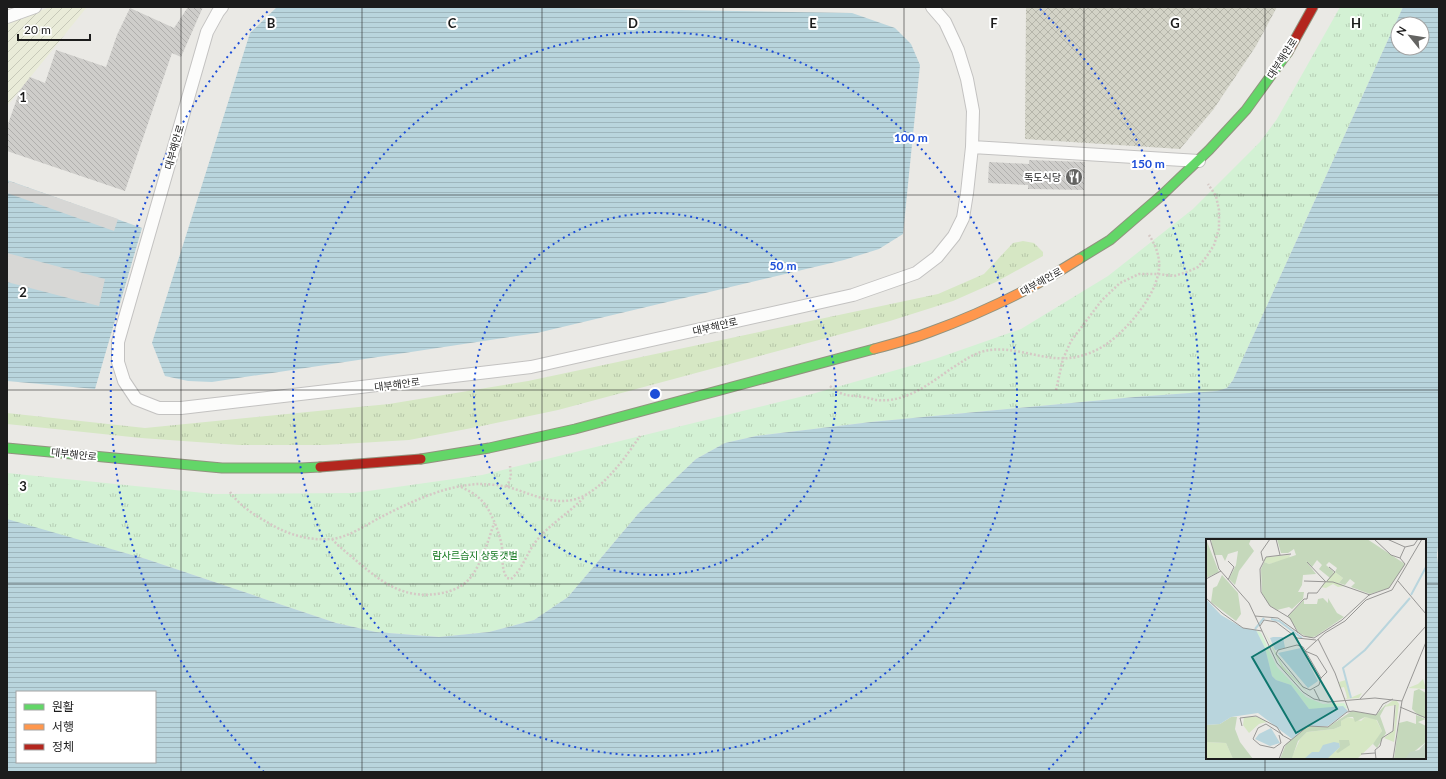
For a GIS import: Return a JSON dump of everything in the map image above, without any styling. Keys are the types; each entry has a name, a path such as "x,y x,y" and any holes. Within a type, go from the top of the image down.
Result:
{"street":[{"name":"대부해안로","path":"7,448 222,468 301,468 416,460 489,448 576,429 865,352 929,333 1001,303 1056,274 1110,240 1162,196 1199,161 1246,110 1282,60 1313,7"}],"lane":[{"path":"7,18 35,7"},
{"name":"대부해안로","path":"222,7 207,32 118,342 118,362 124,381 136,399 159,408 181,408 531,367 853,295 916,273 937,257 954,236 963,218 968,193 972,147 973,111 958,50 945,22 932,7"},
{"path":"972,147 1199,161"}],"path":[{"path":"1056,390 1063,358 1071,342 1102,300 1120,283 1139,274 1174,276 1198,267 1207,256 1214,245 1218,229 1219,210 1216,196 1206,182"},
{"path":"826,382 838,393 847,396 877,400 892,399 909,396 967,358 981,352 993,350 1015,351 1063,358 1078,357 1093,351 1108,343 1124,329 1142,308 1154,288 1158,274 1159,261 1156,248 1148,233"},
{"path":"461,487 474,493 483,502 494,523 502,545 504,573 506,578 511,579 517,574 528,552 537,540 575,507 618,466 641,434"},
{"path":"507,487 511,476 510,462"},
{"path":"226,488 243,506 278,529 296,536 332,539 354,531 418,499 440,491 477,484 507,487 543,499 560,501 575,499 587,494"},
{"path":"332,539 340,548 386,584 402,591 419,595 436,594 451,591 464,584 471,577 478,565 494,523"}],"shaded area":[{"path":"1026,7 1277,7 1256,46 1213,110 1180,149 1025,139"}],"green space":[{"path":"50,7 87,7 7,106 7,23"},
{"name":"람사르습지 상동갯벌","path":"1340,7 1403,7 1399,16 1390,16 1390,36 1233,380 1227,388 1217,391 1135,397 871,422 756,436 725,443 696,459 638,514 568,597 534,620 489,632 440,637 376,632 336,623 146,559 7,520 7,473 214,494 354,493 482,475 812,394 935,359 1021,329 1108,276 1193,209 1260,142 1277,119"},
{"path":"1023,241 1034,243 1043,252 1043,256 996,282 953,301 890,321 558,410 409,440 325,445 239,445 141,438 7,424 7,413 145,428 389,404 528,381 938,294 984,274 1013,243"}],"water":[{"path":"277,7 506,7 852,13 895,28 911,44 920,65 903,234 879,249 844,260 537,333 212,382 188,381 165,376 152,343 250,33"},
{"path":"1403,7 1439,7 1439,537 1437,555 1439,573 1439,772 7,772 7,519 146,559 336,623 376,632 439,637 489,632 534,620 568,597 638,514 696,459 725,443 756,436 871,422 1135,397 1217,391 1227,388 1233,380 1390,36 1390,56 1430,56 1430,16 1399,16"},
{"path":"7,180 142,228 95,389 7,381"}],"pier":[{"path":"9,181 118,219 114,231 7,193"},
{"path":"7,253 105,279 99,306 7,282"}],"building":[{"path":"188,7 203,7 181,57 172,53 125,191 7,151 7,127 20,90 30,77 45,83 56,50 106,67 117,35 130,8 174,28"},
{"path":"1029,160 1085,162 1084,190 1028,189 1028,185 988,183 989,162 1029,164"}],"traffic: fast":[{"path":"1079,259 1110,240 1162,195 1209,150 1246,110 1288,52"},
{"path":"421,459 489,448 575,429 874,349"},
{"path":"7,448 222,468 320,467"}],"traffic: slow":[{"path":"874,349 923,335 988,308 1025,290 1079,259"}],"traffic: jam":[{"path":"1288,52 1313,7"},
{"path":"320,467 421,459"}],"place":[{"name":"독도식당","path":"1074,177"}]}
